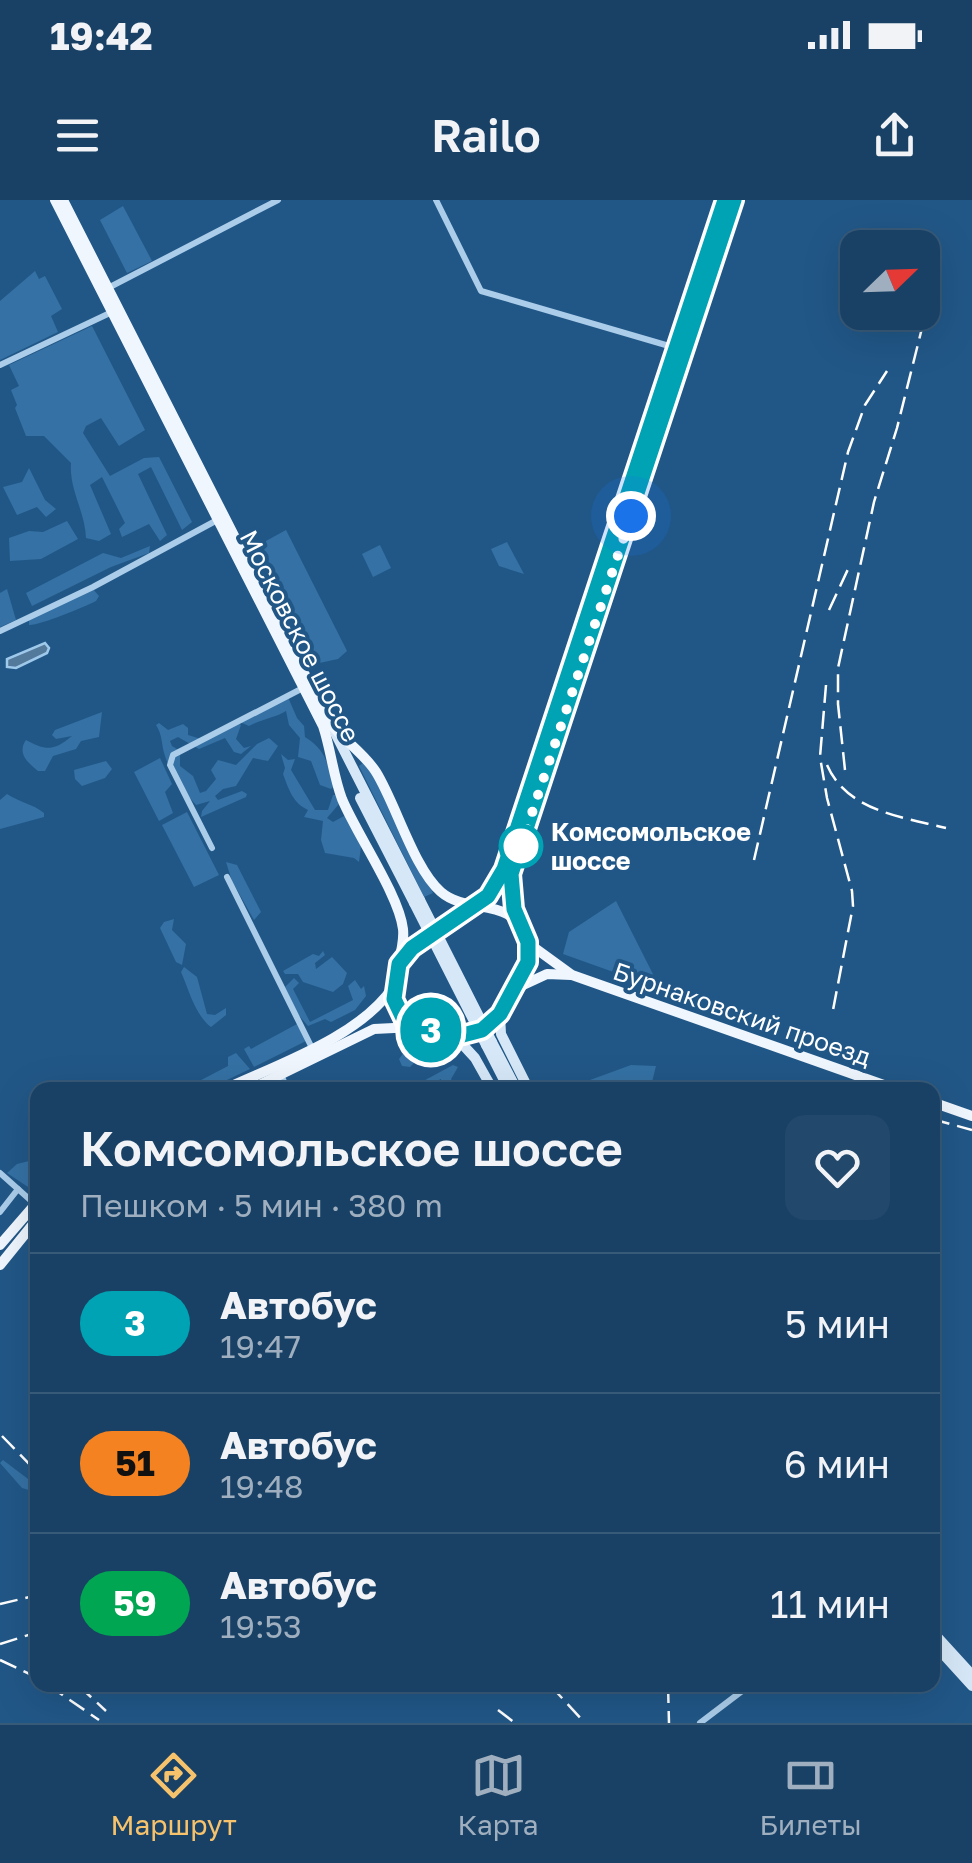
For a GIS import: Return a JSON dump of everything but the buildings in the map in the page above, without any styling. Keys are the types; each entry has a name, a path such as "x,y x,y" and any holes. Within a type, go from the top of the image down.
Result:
{"main road":[{"name":"Московское шоссе","path":"55,200 222,518 304,688 326,724"},
{"name":"Московское шоссе","path":"63,200 506,1082"},
{"path":"399,964 412,948 476,906 494,888 504,869 725,200"},
{"path":"572,975 528,942 519,926 510,886 734,200"},
{"path":"326,724 375,771 433,884 452,899 499,909 519,926"},
{"path":"326,724 344,802 400,916 403,931 394,986 397,1010 416,1027"},
{"path":"266,1082 374,1028 416,1027 453,1034 482,1030 500,1014 517,988 528,962 528,942"},
{"path":"517,988 547,974 572,975"},
{"name":"Бурнаковский проезд","path":"572,975 875,1082"},
{"path":"240,1082 368,1016 394,986"},
{"path":"500,1014 501,1034 524,1082"},
{"path":"453,1034 475,1058 488,1082"},
{"name":"Московское шоссе","path":"489,1044 512,1082"},
{"path":"940,1105 972,1116"},
{"path":"0,1245 30,1212"},
{"path":"0,1265 30,1228"},
{"path":"940,1640 972,1676"},
{"path":"940,1651 972,1686"}],"street":[{"path":"108,288 278,200"},
{"path":"436,200 481,292 676,348"},
{"path":"0,365 112,312"},
{"path":"0,632 222,518"},
{"path":"212,848 170,765 173,756 304,688"},
{"path":"226,877 312,1048"},
{"path":"280,1075 284,1082"},
{"path":"0,1173 30,1198"},
{"path":"0,1212 18,1188"},
{"path":"700,1723 741,1692"}],"shaded area":[{"path":"123,206 152,261 127,273 100,220"},
{"path":"35,271 39,279 45,276 62,309 51,316 58,332 0,360 0,301"},
{"path":"92,326 145,430 119,446 101,418 86,426 83,433 110,476 144,458 159,457 192,522 182,530 151,467 138,474 167,535 160,541 149,524 122,537 119,529 125,523 102,477 90,485 111,534 99,541 86,538 71,463 44,436 26,436 15,408 11,390 19,386 9,365"},
{"path":"29,468 45,500 56,509 46,517 37,507 17,515 3,487 22,482"},
{"path":"67,521 78,539 41,559 10,561 9,538 29,531 43,532"},
{"path":"286,530 347,651 338,659 310,665 262,561 266,541"},
{"path":"507,542 524,574 499,566 491,549"},
{"path":"380,545 391,568 373,577 362,554"},
{"path":"150,546 149,553 32,606 26,593 103,553 121,558"},
{"path":"92,588 99,596 96,601 29,625 29,619"},
{"path":"7,589 16,620 0,627 0,593"},
{"path":"45,643 47,653 16,668 7,667 7,659"},
{"path":"287,695 304,726 305,737 325,759 331,789 320,785 311,761 298,757 300,738 289,725 286,711 249,726 242,723 242,717"},
{"path":"102,712 99,737 81,741 76,749 53,756 45,771 38,771 24,757 26,740 45,748 55,747 72,736 56,739 52,735 55,730"},
{"path":"236,722 241,725 236,739 244,748 251,746 241,754 234,752 225,738 199,749 178,737 170,741 180,751 180,766 193,776 200,793 216,779 211,770 218,760 236,765 269,738 278,746 268,761 253,758 236,786 215,796 218,800 242,791 246,797 201,817 210,801 196,805 183,788 167,762 156,725 168,730 183,724 188,735 201,739"},
{"path":"281,754 288,760 295,759 291,770 315,810 328,810 336,795 339,804 327,818 333,822 346,815 361,846 359,862 325,853 321,840 323,821 304,817 308,810 290,791"},
{"path":"160,758 172,784 165,792 173,813 159,821 134,772"},
{"path":"106,761 112,769 105,778 82,786 75,779 74,770"},
{"path":"364,762 433,893 424,897 359,766"},
{"path":"7,794 40,810 44,817 0,829 0,800"},
{"path":"187,812 219,875 194,887 162,825"},
{"path":"226,862 237,865 261,912 254,920 232,881"},
{"path":"616,901 657,982 675,988 675,994 563,954 569,932"},
{"path":"174,919 172,930 186,944 182,965 176,962 160,928"},
{"path":"323,951 325,955 315,963 316,969 332,957 347,973 343,984 333,992 303,982 298,974 283,971 313,954 319,956"},
{"path":"184,967 197,977 207,1014 215,1015 226,1008 226,1015 211,1027 193,1002 181,972"},
{"path":"294,978 299,983 293,989 310,1022 353,1000 348,986 355,980 361,989 364,986 366,996 355,1010 331,1022 325,1019 308,1026 296,1012 285,987"},
{"path":"297,1024 306,1041 254,1067 244,1049"},
{"path":"406,1036 436,1040 439,1045 433,1056 417,1060 410,1067 402,1066 399,1059 405,1051 417,1053 415,1046 401,1044"},
{"path":"236,1053 250,1069 223,1082 197,1082 228,1066 228,1057"},
{"path":"453,1065 458,1067 453,1082 422,1082"},
{"path":"631,1065 656,1066 652,1082 590,1080"},
{"path":"30,1161 30,1188 7,1173 17,1164"},
{"path":"3,1460 30,1480 30,1493 22,1488 0,1463"}],"railway":[{"path":"845,770 838,668 874,502 922,330"},
{"path":"754,860 848,452 865,405 887,371"},
{"path":"829,610 849,567"},
{"path":"826,685 820,757 853,906 833,1010"},
{"path":"827,765 848,793 862,802 946,828"},
{"path":"940,1121 972,1130"},
{"path":"2,1436 30,1465"},
{"path":"0,1604 30,1597"},
{"path":"0,1644 30,1635"},
{"path":"0,1660 30,1674"},
{"path":"58,1692 99,1720"},
{"path":"86,1692 106,1711"},
{"path":"556,1692 585,1723"},
{"path":"668,1692 669,1723"},
{"path":"498,1710 515,1723"}],"bus line":[{"name":"3","path":"725,200 504,869 488,896 412,948 399,964 394,999 404,1020 416,1027 463,1035 482,1030 500,1014 526,970 528,942 514,909 511,874 734,200"}],"place":[{"name":"Комсомольское шоссе","path":"521,846"}],"route":[{"path":"521,846 631,516"}]}
